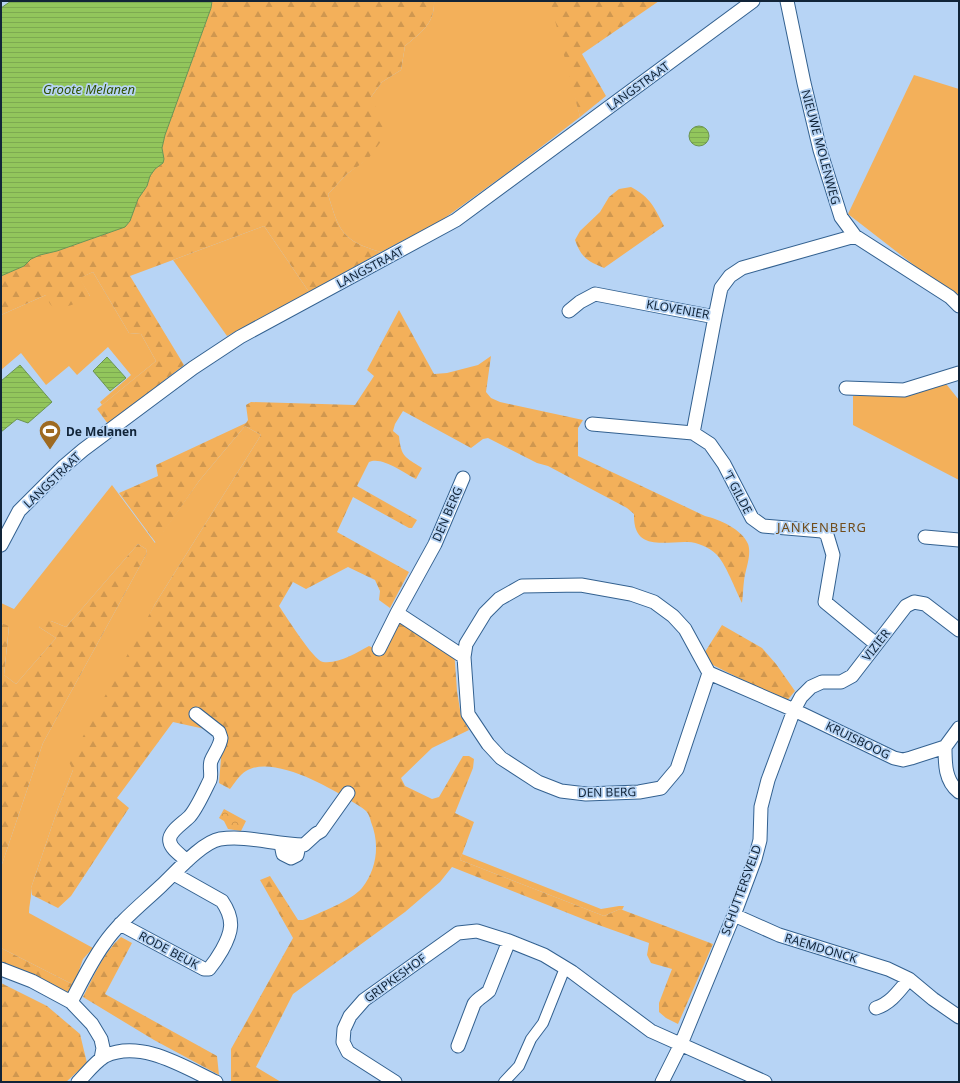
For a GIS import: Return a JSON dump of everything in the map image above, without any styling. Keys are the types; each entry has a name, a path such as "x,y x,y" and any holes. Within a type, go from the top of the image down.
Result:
{"street":[{"name":"LANGSTRAAT","path":"1,545 19,511 63,467 83,450 193,368 240,337 456,220 753,1"},
{"name":"NIEUWE MOLENWEG","path":"787,1 820,150 841,217 855,236 950,297 959,306"},
{"name":"KLOVENIER","path":"569,311 580,302 595,294 715,317 721,288 730,276 742,268 855,236"},
{"path":"693,433 715,317"},
{"path":"846,388 904,390 959,372"},
{"name":"'T GILDE","path":"592,424 693,433 710,444 724,464 752,518 763,526 822,531 827,535 833,555 826,602 876,644"},
{"name":"DEN BERG","path":"379,649 435,544 462,478"},
{"path":"925,537 959,540"},
{"name":"DEN BERG","path":"581,585 631,594 654,602 673,616 685,629 709,673 677,769 661,788 639,792 586,794 561,791 538,782 500,758 488,744 468,714 464,657 466,644 485,613 500,599 522,586 581,585"},
{"name":"VIZIER","path":"794,710 801,698 811,687 822,682 841,682 852,676 906,606 914,602 925,604 959,630"},
{"path":"397,613 464,657"},
{"path":"709,673 794,710"},
{"name":"KRUISBOOG","path":"794,710 894,758 903,760 945,747"},
{"name":"SCHUTTERSVELD","path":"662,1082 680,1044 734,915 755,859 760,840 761,807 768,780 794,710"},
{"path":"187,860 172,847 170,838 180,823 190,816 210,780 212,775 211,762 220,744 221,738 219,732 196,714"},
{"path":"959,728 945,747 945,761 949,780 953,787 959,792"},
{"path":"71,1002 104,944 120,924 187,860 204,847 218,839 244,838 281,844 304,845 321,831 348,793"},
{"name":"RODE BEUK","path":"120,924 204,969 209,968 214,964 229,938 231,918 228,909 222,901 174,874"},
{"name":"RAEMDONCK","path":"734,915 779,935 888,969 909,979 933,999 959,1017"},
{"name":"GRIPKESHOF","path":"395,1082 348,1052 343,1042 344,1029 350,1016 364,1000 458,934 477,931 509,941 544,955 613,1002 651,1031 765,1082"},
{"path":"458,1046 474,1004 489,991 509,941"},
{"path":"504,1082 519,1066 531,1039 543,1023 565,968"},
{"path":"1,969 32,981 71,1002 92,1024 102,1044 103,1052 101,1059"},
{"path":"876,1008 884,1005 892,999 909,979"},
{"path":"102,1044 117,1053"},
{"path":"78,1082 101,1059 130,1050 163,1057 216,1082"}],"green space":[{"path":"212,1 434,1 432,16 426,27 405,46 401,70 382,82 371,97 388,132 368,159 347,174 328,194 335,217 344,233 358,244 381,252 309,292 264,226 130,276 184,365 108,424 97,409 156,361 141,334 129,333 93,272 80,278 90,296 81,301 70,306 58,308 50,304 46,295 1,315 1,276 24,266 31,259 40,255 57,251 125,227 130,221 138,199 147,186 150,176 155,169 163,163 164,158 162,148 165,135 211,8"},
{"path":"434,1 554,1 580,117 442,220 381,252 358,244 344,233 335,217 328,194 347,174 368,158 371,97 382,82 401,70 405,46 426,27 432,16"},
{"path":"550,1 659,1 582,54 606,96 580,117"},
{"path":"914,75 959,89 959,300 848,214"},
{"path":"631,187 648,199 664,226 604,268 585,258 575,240 580,231 600,212 609,197 619,189"},
{"path":"264,226 309,292 227,336 173,260"},
{"path":"93,272 129,333 141,334 156,361 102,405 100,402 131,375 108,347 77,375 69,366 46,385 21,353 1,370 1,315 46,295 90,296 79,278"},
{"path":"399,310 434,374 447,373 478,365 491,356 486,392 491,398 500,402 583,420 578,428 578,456 705,516 723,522 741,534 749,548 742,603 723,563 716,554 707,548 692,542 660,543 644,539 639,534 635,526 634,514 627,508 548,466 537,463 488,438 483,439 471,448 403,411 395,424 393,431 399,436 401,448 405,456 422,468 416,479 386,463 374,461 369,462 357,486 417,520 412,528 409,528 353,497 337,532 409,572 390,608 379,600 380,591 375,580 348,567 306,589 293,582 279,606 293,628 313,654 323,662 341,660 369,646 381,651 397,622 402,620 454,649 457,691 461,716 469,730 432,748 401,778 405,786 432,799 439,797 463,756 469,756 474,759 473,768 455,813 474,822 460,860 604,916 620,909 713,944 678,1024 666,1018 659,1012 659,1003 672,969 651,963 647,955 649,943 593,923 452,867 440,882 405,912 293,994 256,1067 281,1082 233,1082 231,1081 231,1049 293,938 260,880 270,876 298,920 303,920 350,898 362,888 367,881 376,856 376,839 374,830 366,811 329,788 300,774 270,767 257,767 244,772 230,789 219,783 223,733 173,722 117,798 129,808 71,896 58,908 32,895 31,888 58,808 73,770 69,762 155,604 261,435 245,426 199,481 156,543 119,493 158,476 156,465 246,423 248,420 246,405 251,402 355,405 374,376 367,370"},
{"path":"943,380 959,400 959,480 853,425 853,396 901,395"},
{"path":"245,426 261,435 155,604 73,770 58,808 31,888 29,913 93,948 83,959 74,985 1,948 1,867 43,743 147,553 146,549 138,544 66,627 51,621 39,627 56,638 16,684 4,675 9,627 1,623 1,603 14,609 112,485 155,543 199,481"},
{"path":"138,544 146,549 147,553 43,743 1,867 1,623 9,626 4,675 16,684 56,638 39,627 43,621 51,621 66,627"},
{"path":"722,625 762,648 776,664 795,691 786,702 711,664 705,652"},
{"path":"224,809 246,821 241,831 228,829 224,821 219,818"},
{"path":"462,854 601,909 624,906 622,910 620,909 604,916 460,860"},
{"path":"121,937 132,943 105,994 217,1056 219,1075 154,1040 83,997 104,957"},
{"path":"1,948 74,985 68,996 1,963"},
{"path":"1,983 47,1006 80,1034 87,1063 66,1082 1,1082"}],"water":[{"name":"Groote Melanen","path":"11,1 212,1 211,8 165,135 162,148 164,159 163,163 155,169 150,176 147,186 138,199 130,221 125,227 57,251 40,255 31,259 24,266 1,276 1,8"},
{"path":"699,126 706,129 709,136 706,143 699,146 692,143 689,136 692,129"},
{"path":"107,357 126,378 110,391 93,371"},
{"path":"20,365 52,402 28,423 17,419 1,432 1,381"}],"place":[{"name":"De Melanen","path":"50,450"}],"district":[{"name":"JANKENBERG","path":"822,527"}]}
